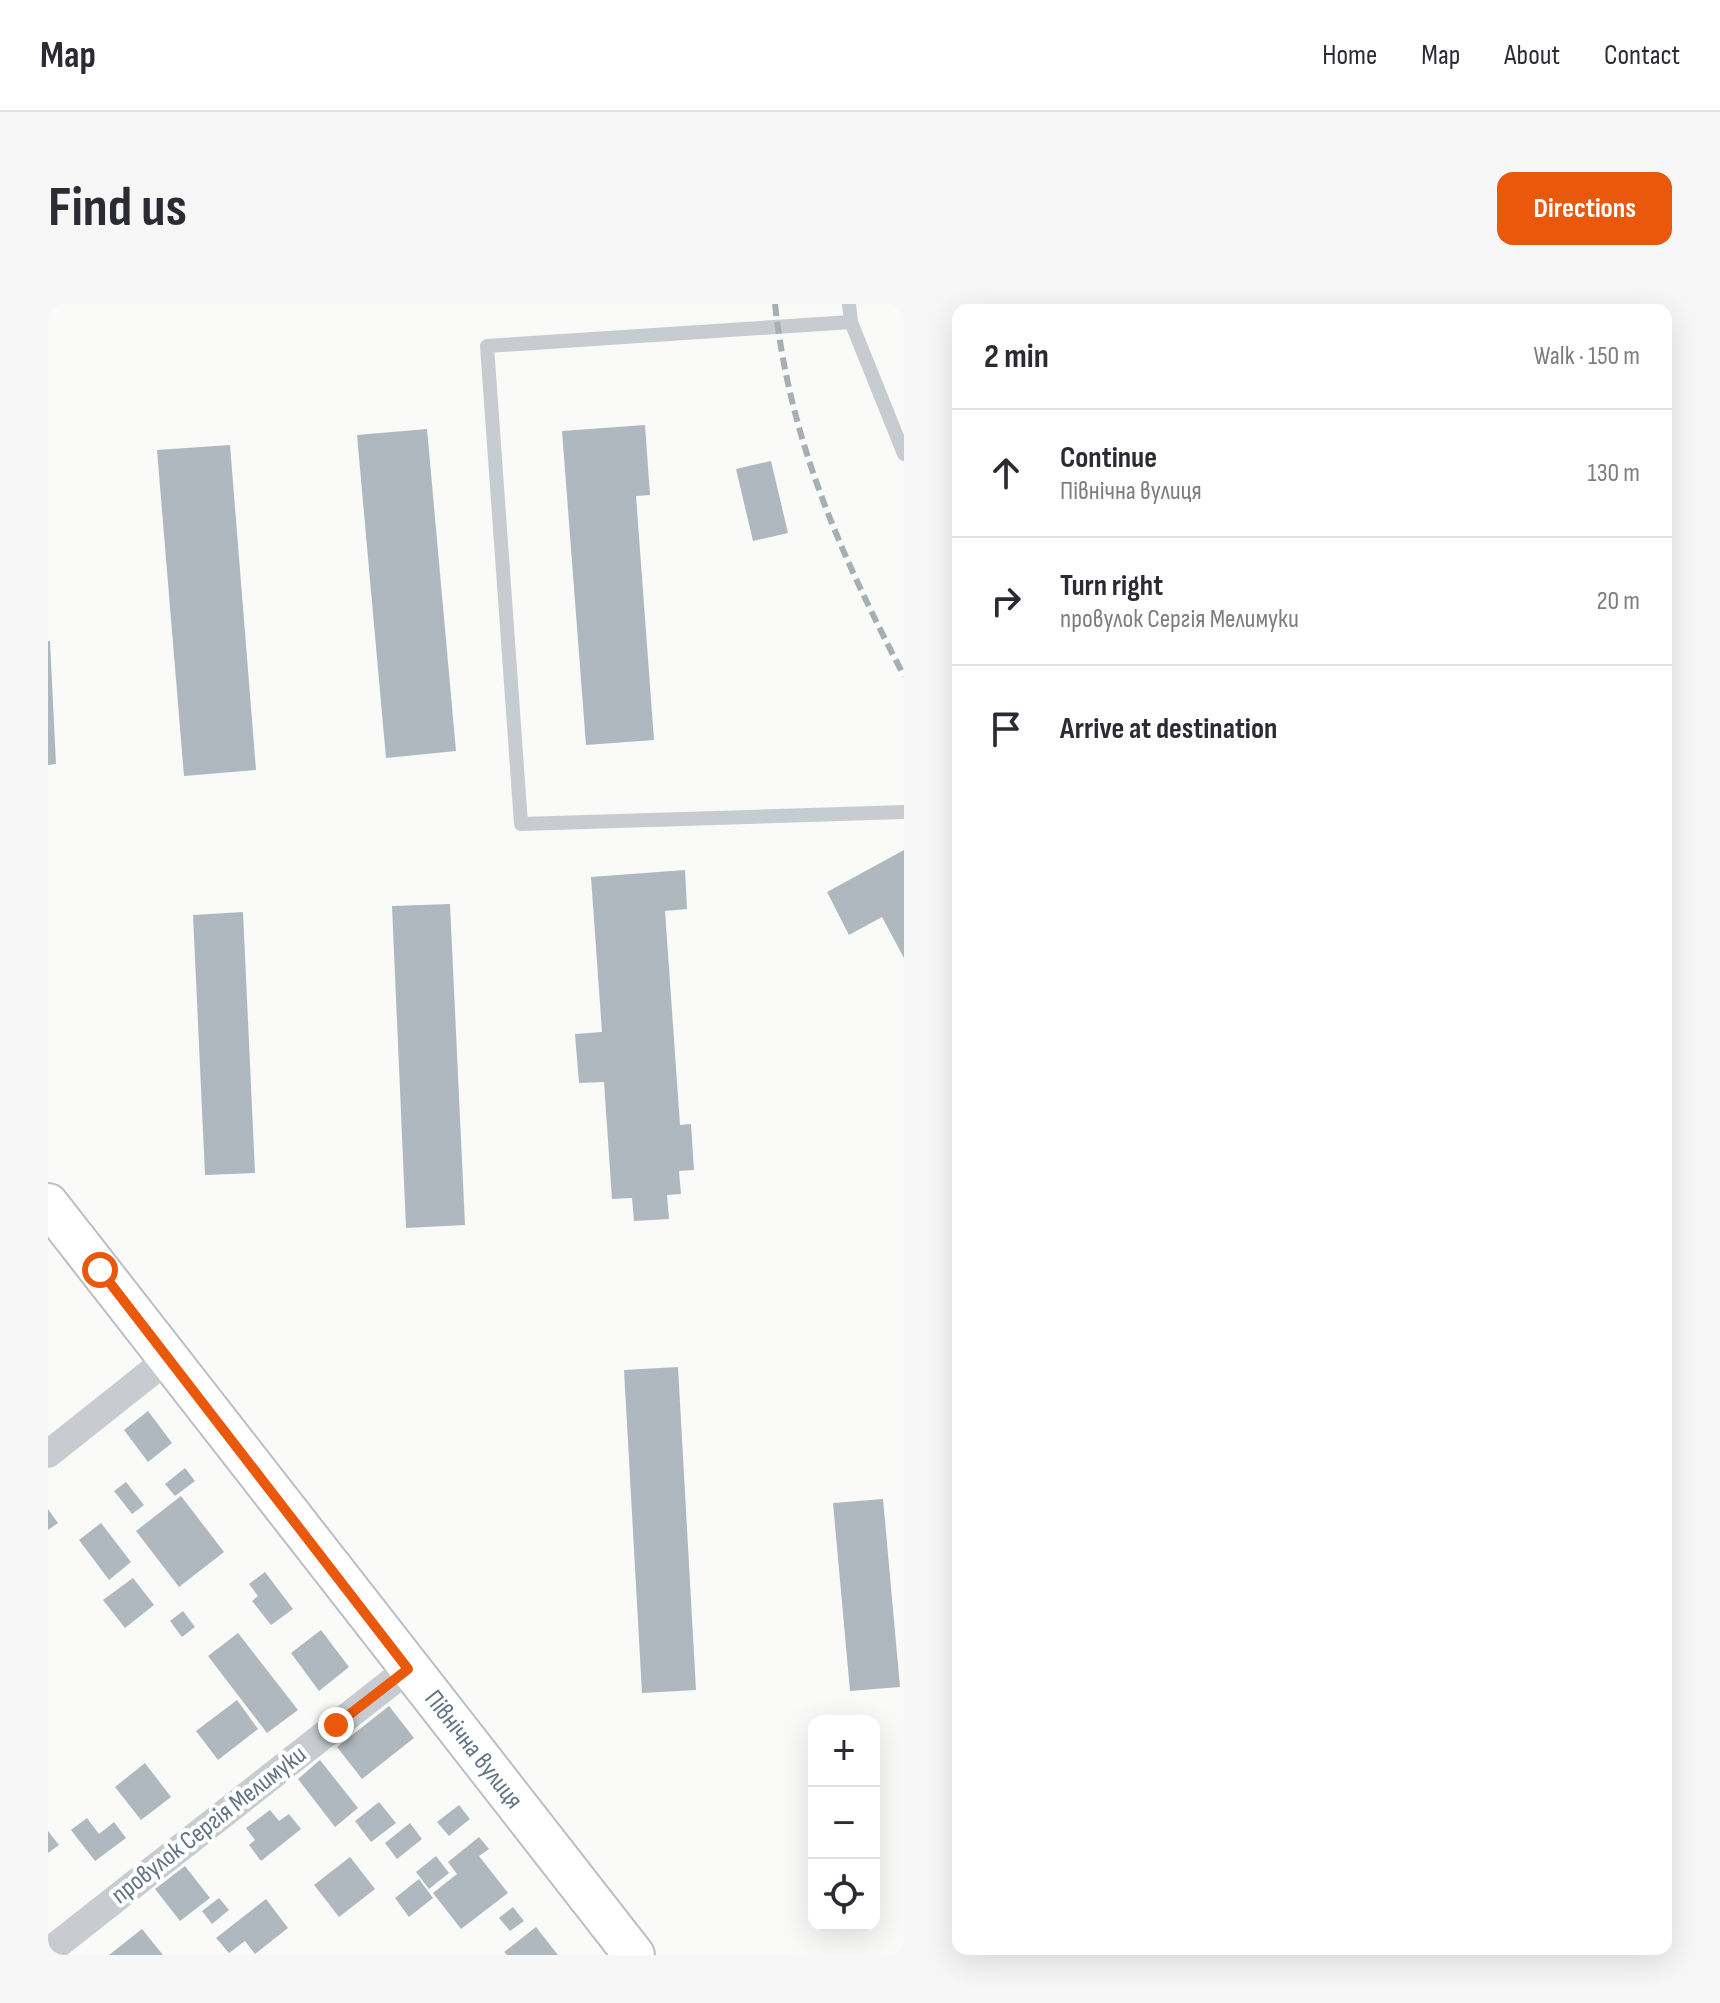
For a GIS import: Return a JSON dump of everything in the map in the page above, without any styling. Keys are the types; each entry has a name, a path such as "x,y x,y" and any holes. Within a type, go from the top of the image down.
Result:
{"main road":[{"name":"Північна вулиця","path":"48,1204 634,1955"}],"street":[{"path":"48,1454 169,1358"},
{"name":"провулок Сергія Мелимуки","path":"48,1952 408,1669"}],"lane":[{"path":"849,304 851,322 904,454"},
{"path":"851,322 487,346 521,824 904,812"}],"building":[{"path":"645,425 650,495 636,496 654,740 586,745 562,431"},
{"path":"427,429 456,751 386,758 357,435"},
{"path":"230,445 256,770 184,776 157,450"},
{"path":"771,461 788,533 753,541 736,469"},
{"path":"48,641 56,764 48,765"},
{"path":"904,850 904,958 882,917 849,935 827,892"},
{"path":"685,870 687,909 665,911 680,1125 691,1124 694,1170 679,1171 681,1194 667,1195 669,1219 634,1221 632,1198 612,1199 604,1082 579,1083 575,1034 602,1032 591,877"},
{"path":"450,904 465,1225 406,1228 392,906"},
{"path":"243,912 255,1173 205,1175 193,915"},
{"path":"678,1367 696,1690 642,1693 624,1370"},
{"path":"148,1411 172,1443 148,1462 124,1430"},
{"path":"185,1468 195,1481 175,1496 165,1484"},
{"path":"126,1482 144,1505 132,1514 114,1491"},
{"path":"181,1496 224,1552 179,1587 136,1531"},
{"path":"883,1499 900,1687 850,1691 833,1503"},
{"path":"48,1509 58,1523 48,1530"},
{"path":"101,1523 131,1562 109,1580 79,1540"},
{"path":"265,1572 293,1609 271,1625 252,1601 258,1596 249,1584"},
{"path":"133,1578 154,1605 125,1628 103,1600"},
{"path":"183,1611 195,1627 182,1637 170,1621"},
{"path":"321,1630 349,1667 319,1691 291,1653"},
{"path":"238,1633 298,1710 267,1733 208,1656"},
{"path":"237,1700 258,1729 218,1760 196,1731"},
{"path":"389,1706 414,1738 362,1779 337,1747"},
{"path":"320,1760 358,1808 335,1827 298,1779"},
{"path":"145,1763 171,1797 141,1820 115,1787"},
{"path":"379,1802 396,1823 371,1842 355,1821"},
{"path":"459,1805 470,1819 449,1836 437,1822"},
{"path":"270,1810 279,1821 289,1814 301,1829 261,1861 249,1845 255,1840 246,1828"},
{"path":"87,1818 99,1834 114,1822 126,1838 95,1861 71,1830"},
{"path":"410,1823 422,1839 397,1859 385,1843"},
{"path":"48,1831 59,1845 48,1853"},
{"path":"479,1837 489,1849 479,1856 508,1893 461,1929 433,1893 457,1874 448,1862"},
{"path":"436,1856 449,1873 429,1889 416,1872"},
{"path":"350,1857 375,1889 339,1917 314,1885"},
{"path":"185,1866 210,1898 180,1921 155,1889"},
{"path":"419,1879 433,1898 409,1917 395,1898"},
{"path":"219,1898 229,1910 212,1924 202,1911"},
{"path":"266,1899 288,1928 255,1954 245,1941 229,1953 216,1938"},
{"path":"513,1907 524,1921 510,1931 499,1918"},
{"path":"536,1927 558,1955 507,1955 504,1952"},
{"path":"142,1929 163,1955 109,1955"}],"railway":[{"path":"775,304 782,355 806,450 839,542 904,676"}],"route":[{"path":"100,1270 408,1669 336,1725"}]}
